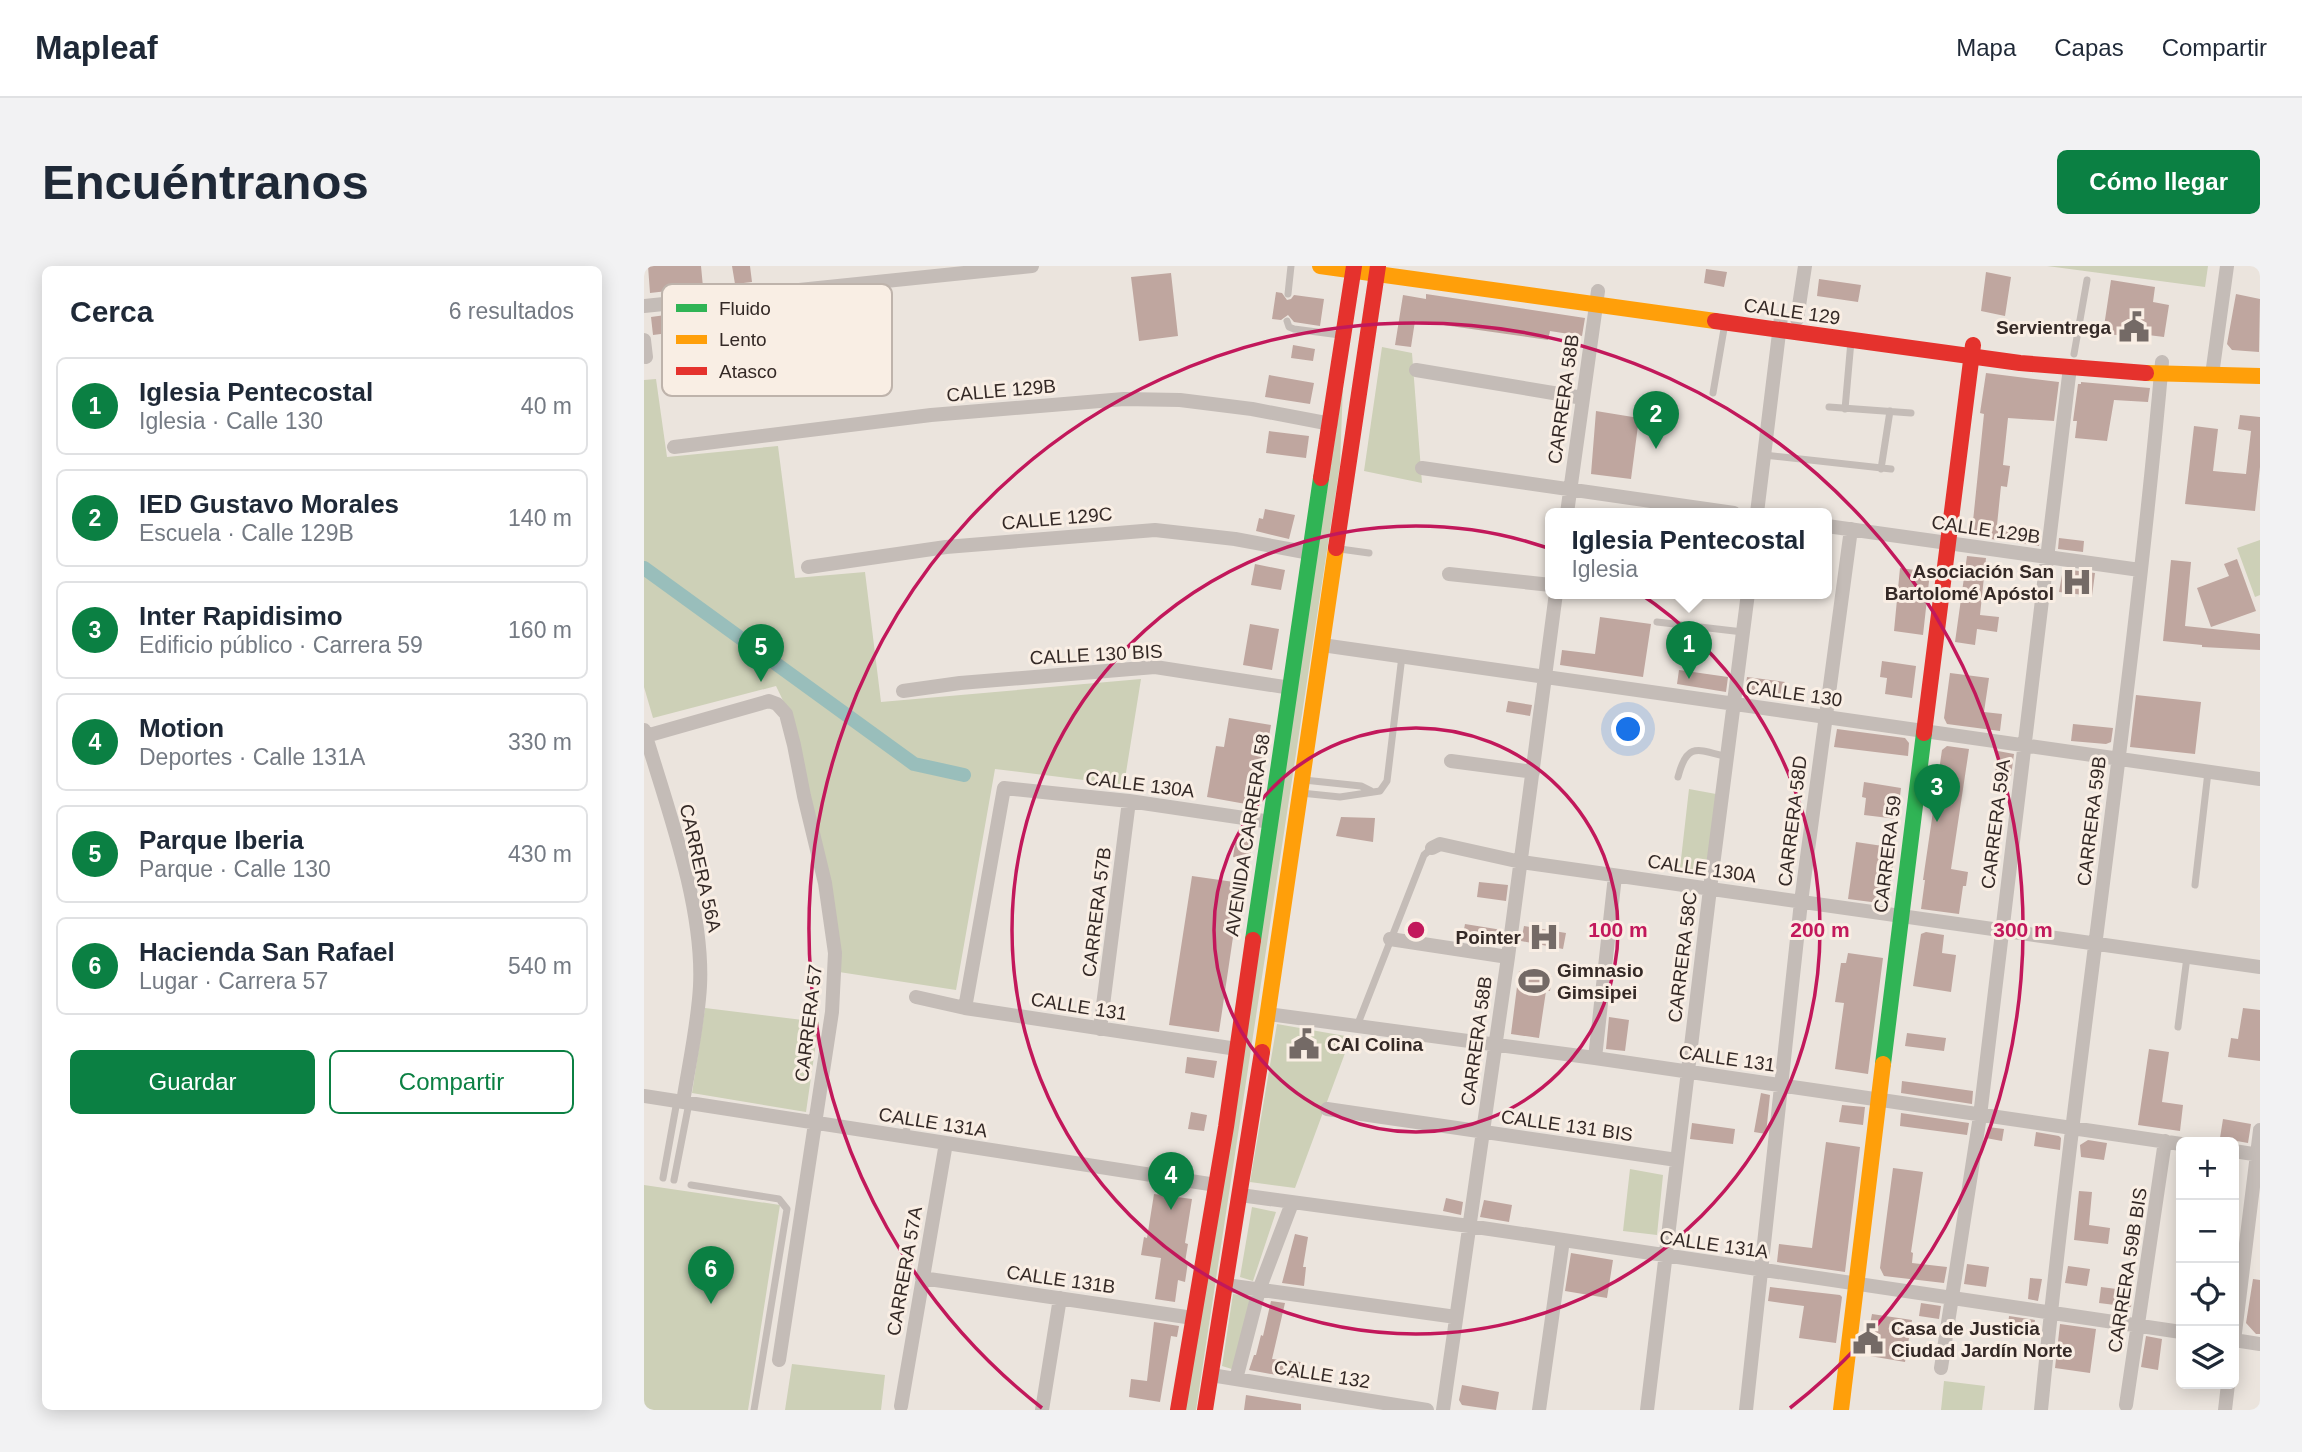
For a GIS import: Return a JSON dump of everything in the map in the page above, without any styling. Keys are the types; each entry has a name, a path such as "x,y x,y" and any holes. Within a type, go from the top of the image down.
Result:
{"main road":[{"name":"CALLE 129","path":"1320,266 1377,270 1597,297 1786,322 1973,351"},
{"name":"CALLE 129","path":"1413,266 1597,297 1725,323 1786,322 1851,340 2162,368 2213,369 2260,364"},
{"name":"AVENIDA CARRERA 58","path":"1178,1410 1237,1049 1354,269"},
{"path":"1205,1410 1268,1014 1377,270"},
{"name":"CARRERA 59","path":"1841,1410 1973,351"},
{"name":"CALLE 129","path":"2213,369 2260,376"}],"street":[{"path":"854,284 1026,266"},
{"path":"1758,508 1786,322 1805,266"},
{"path":"2213,369 2227,266"},
{"name":"CARRERA 58B","path":"1568,508 1597,297"},
{"path":"644,306 662,304"},
{"path":"644,340 646,357"},
{"name":"CARRERA 59A","path":"1941,1368 1980,1116 2072,361"},
{"name":"CARRERA 59B","path":"2042,1410 2072,1128 2118,759 2162,368"},
{"path":"1416,370 1583,398"},
{"name":"CALLE 129B","path":"674,447 931,415 1124,399 1192,401 1331,424"},
{"path":"1422,468 1698,508"},
{"name":"CALLE 129B","path":"1832,527 2140,570"},
{"name":"CARRERA 58D","path":"1746,1410 1801,902 1851,529"},
{"name":"CALLE 129C","path":"808,568 946,547 1154,530 1235,539 1310,553"},
{"path":"1449,574 1545,584"},
{"name":"CARRERA 58B","path":"1443,1410 1496,1044 1555,599"},
{"name":"CARRERA 58C","path":"1647,1410 1747,599"},
{"name":"CALLE 130","path":"1322,645 2260,779"},
{"name":"CALLE 130 BIS","path":"903,691 960,683 1155,667 1291,688"},
{"name":"CARRERA 57","path":"645,733 769,701 777,704 786,714 825,883 835,953 832,1012 779,1360"},
{"name":"CARRERA 56A","path":"645,733 676,838 698,932 700,987 683,1102"},
{"path":"1451,761 1533,772"},
{"name":"CALLE 130A","path":"965,1008 1004,788 1129,800 1271,822"},
{"name":"CARRERA 57B","path":"1100,1029 1129,800"},
{"name":"CALLE 130A","path":"1432,848 1440,844 1521,862 2260,967"},
{"path":"1595,1058 1615,876"},
{"path":"1390,939 1508,957"},
{"name":"CALLE 131","path":"916,998 965,1008 1237,1049"},
{"name":"CALLE 131","path":"1268,1014 1595,1058 2176,1143"},
{"name":"CALLE 131A","path":"644,1096 1216,1185"},
{"name":"CALLE 131 BIS","path":"1327,1110 1677,1160"},
{"path":"2237,1326 2253,1242 2260,1130"},
{"name":"CARRERA 59B BIS","path":"2126,1405 2165,1142"},
{"name":"CARRERA 57A","path":"901,1406 946,1143"},
{"path":"2239,1152 2258,1155"},
{"name":"CALLE 131A","path":"1240,1195 1469,1226 2176,1331"},
{"path":"1236,1379 1259,1290 1292,1203"},
{"path":"1539,1410 1563,1240"},
{"name":"CALLE 131B","path":"922,1278 1194,1318"},
{"path":"1226,1285 1456,1317"},
{"path":"1042,1410 1060,1298"},
{"path":"2239,1341 2260,1344"},
{"name":"CALLE 132","path":"1211,1375 1427,1410"},
{"path":"2225,1410 2227,1389"}],"lane":[{"path":"1288,294 1291,266"},
{"path":"2072,361 2087,280"},
{"path":"1287,321 1289,327 1294,329 1345,335"},
{"path":"1713,393 1725,323"},
{"path":"1845,409 1851,340"},
{"path":"1829,407 1911,413"},
{"path":"1881,469 1890,411"},
{"path":"1764,455 1891,469"},
{"path":"1336,549 1369,552"},
{"path":"1657,622 1744,632"},
{"path":"1301,786 1340,797 1380,790 1387,781 1402,656"},
{"path":"1678,777 1683,758 1691,752 1703,751 1728,757"},
{"path":"2195,885 2208,772"},
{"path":"1301,786 1342,783 1361,786 1372,792"},
{"path":"1357,1026 1424,855 1432,848"},
{"path":"2178,1027 2187,956"},
{"path":"663,1178 683,1102"},
{"path":"674,1180 683,1102"},
{"path":"906,1137 908,1115"},
{"path":"691,1185 779,1199 787,1209 754,1410"}],"green space":[{"path":"2047,266 2208,266 2205,287"},
{"path":"1382,347 1412,353 1422,483 1364,471"},
{"path":"656,379 667,457 778,446 795,578 865,572 881,702 1141,679 1124,785 995,769 956,990 839,972 792,719 776,686 653,718 644,687 644,380"},
{"path":"1343,385 1340,465 1196,1410 1184,1410"},
{"path":"2260,540 2260,595 2255,597 2237,548"},
{"path":"1689,789 1716,794 1706,873 1680,868"},
{"path":"705,1008 819,1022 806,1112 692,1093"},
{"path":"1277,1024 1351,1037 1295,1188 1250,1182"},
{"path":"1630,1169 1663,1175 1657,1235 1623,1231"},
{"path":"644,1185 780,1205 748,1410 644,1410"},
{"path":"1252,1207 1276,1212 1253,1281 1240,1277"},
{"path":"1233,1294 1253,1296 1235,1370 1222,1366"},
{"path":"792,1364 885,1375 881,1410 785,1410"},
{"path":"1944,1381 1985,1386 1982,1410 1941,1410"}],"building":[{"path":"648,266 701,266 703,284 662,284 662,292 650,293"},
{"path":"732,266 750,266 752,282 735,284"},
{"path":"1706,269 1727,272 1724,287 1704,283"},
{"path":"1986,272 2011,277 2005,316 1981,311"},
{"path":"1171,273 1178,336 1139,341 1131,277"},
{"path":"1819,279 1861,285 1858,302 1817,296"},
{"path":"2111,280 2155,287 2153,302 2169,305 2164,337 2124,332 2123,336 2103,333"},
{"path":"1276,292 1282,293 1287,300 1294,295 1324,299 1320,326 1294,322 1288,315 1281,320 1272,319"},
{"path":"1426,294 1585,318 1582,336 1550,331 1548,340 1415,321 1411,347 1395,345 1403,295 1426,299"},
{"path":"2236,294 2260,299 2259,352 2232,350 2227,344"},
{"path":"662,315 662,334 653,335 651,317"},
{"path":"1293,345 1315,349 1313,361 1291,358"},
{"path":"1986,373 2059,382 2054,421 2008,418 2003,465 2010,466 2007,487 2001,486 1997,525 2041,531 2039,546 1977,537 1972,531 1984,414 1980,413"},
{"path":"1269,375 1314,383 1310,404 1265,397"},
{"path":"2081,382 2150,388 2148,402 2114,400 2107,441 2075,438 2077,421 2073,421 2078,384"},
{"path":"1596,411 1639,418 1631,479 1591,474"},
{"path":"2240,415 2260,417 2260,467 2255,511 2185,504 2194,426 2218,429 2213,471 2246,474 2251,431 2238,429"},
{"path":"1269,431 1309,436 1306,458 1266,453"},
{"path":"1265,509 1295,515 1289,539 1256,531 1259,518 1263,519"},
{"path":"2059,538 2084,541 2083,552 2058,549"},
{"path":"1967,556 1986,558 1980,615 1999,617 1997,632 1977,629 1975,645 1955,642"},
{"path":"2237,559 2256,611 2211,627 2197,588 2229,576 2224,564"},
{"path":"2171,560 2191,562 2185,626 2260,634 2260,650 2202,647 2163,641"},
{"path":"1255,564 1285,570 1281,590 1251,585"},
{"path":"1900,568 1930,572 1923,635 1894,631"},
{"name":"Asociación San Bartolomé Apóstol","path":"2063,569 2095,573 2092,596 2059,592"},
{"path":"1600,617 1651,624 1643,677 1560,665 1562,650 1595,654"},
{"path":"1250,624 1279,629 1272,670 1243,665"},
{"path":"1882,661 1916,666 1912,698 1885,694 1887,678 1880,677"},
{"path":"1679,670 1728,677 1726,692 1677,684"},
{"path":"1950,673 1989,678 1984,712 2002,714 2000,731 1947,724 1944,718"},
{"path":"1747,677 1785,682 1782,697 1745,691"},
{"path":"2136,695 2201,702 2195,754 2130,747"},
{"path":"1508,701 1532,705 1530,716 1506,712"},
{"path":"1229,718 1271,725 1257,806 1207,797 1216,746 1224,747"},
{"path":"2073,724 2113,728 2111,742 2106,744 2071,741"},
{"path":"1837,729 1905,738 1909,743 1908,756 1834,747"},
{"path":"1947,746 1969,749 1951,869 1968,872 1959,914 1921,909 1942,750"},
{"path":"1998,751 2014,754 2011,776 1995,774"},
{"path":"1864,782 1901,788 1897,819 1864,815"},
{"path":"1341,817 1375,818 1373,842 1336,836"},
{"path":"1237,833 1254,837 1249,860 1233,857"},
{"path":"1856,842 1896,848 1887,904 1848,899"},
{"path":"1192,876 1241,883 1219,1032 1169,1025"},
{"path":"1479,882 1508,885 1506,901 1477,897"},
{"path":"1465,924 1502,930 1500,944 1497,946 1462,940"},
{"name":"Pointer","path":"1524,926 1566,933 1563,949 1521,941"},
{"path":"1926,932 1944,935 1942,953 1956,955 1951,992 1913,986 1921,934"},
{"path":"1848,953 1883,958 1868,1074 1835,1069 1844,1003 1835,1002 1841,963 1846,963"},
{"path":"1519,971 1552,976 1550,991 1546,991 1539,1038 1511,1034"},
{"path":"2243,1008 2260,1010 2260,1061 2228,1057 2231,1038 2238,1039"},
{"path":"1609,1017 1629,1020 1625,1051 1606,1049"},
{"path":"1907,1033 1946,1038 1944,1051 1905,1046"},
{"path":"2149,1049 2169,1052 2162,1102 2183,1105 2180,1131 2138,1125"},
{"path":"1187,1057 1217,1061 1214,1078 1185,1073"},
{"path":"1902,1081 1973,1091 1972,1104 1901,1093"},
{"path":"1761,1093 1770,1095 1766,1134 1754,1132"},
{"path":"1842,1105 1865,1107 1863,1125 1839,1122"},
{"path":"1191,1112 1207,1115 1204,1131 1188,1129"},
{"path":"1901,1113 1969,1123 1967,1135 1900,1126"},
{"path":"2223,1119 2251,1124 2248,1143 2239,1141 2239,1137 2220,1137"},
{"path":"1692,1123 1735,1129 1733,1144 1690,1139"},
{"path":"1988,1127 2004,1129 2002,1141 1986,1138"},
{"path":"2036,1132 2059,1136 2060,1150 2034,1146"},
{"path":"2088,1140 2107,1143 2104,1160 2081,1157 2080,1145"},
{"path":"1826,1142 1860,1147 1845,1272 1777,1262 1779,1244 1812,1248"},
{"path":"1893,1168 1923,1172 1911,1252 1912,1263 1947,1267 1944,1283 1884,1276 1880,1268"},
{"path":"2079,1191 2092,1192 2089,1225 2110,1228 2108,1244 2074,1240"},
{"path":"1154,1194 1192,1199 1185,1243 1188,1244 1185,1262 1188,1262 1185,1282 1178,1280 1175,1302 1155,1299 1161,1258 1141,1255 1144,1237 1147,1238"},
{"path":"1446,1198 1463,1202 1461,1215 1443,1211"},
{"path":"1484,1200 1512,1205 1509,1222 1480,1217"},
{"path":"1295,1234 1308,1237 1303,1267 1306,1267 1304,1286 1282,1283"},
{"path":"1571,1253 1613,1260 1607,1298 1565,1291"},
{"path":"1967,1264 1989,1267 1986,1287 1964,1284"},
{"path":"2068,1266 2090,1269 2087,1286 2065,1283"},
{"path":"2030,1278 2042,1279 2038,1301 2028,1299"},
{"path":"2253,1279 2260,1280 2260,1334 2256,1334 2246,1323"},
{"path":"1770,1287 1840,1295 1842,1297 1836,1343 1799,1338 1804,1306 1768,1301"},
{"path":"2101,1287 2133,1291 2131,1307 2099,1303"},
{"path":"1271,1301 1285,1303 1272,1359 1301,1362 1298,1379 1249,1370 1261,1335 1263,1336"},
{"path":"1921,1303 1941,1306 1939,1319 1919,1316"},
{"path":"1872,1314 1912,1320 1905,1362 1864,1355"},
{"path":"2009,1316 2035,1320 2033,1332 2008,1326"},
{"path":"1154,1322 1179,1326 1177,1337 1171,1336 1160,1402 1129,1397 1131,1379 1147,1381"},
{"path":"2060,1324 2096,1329 2090,1373 2055,1368"},
{"path":"2146,1336 2162,1339 2158,1370 2141,1367"},
{"path":"1462,1385 1499,1392 1496,1410 1462,1405 1459,1400"},
{"path":"1246,1395 1301,1404 1301,1410 1244,1410"}],"waterway":[{"path":"644,568 914,764 964,775"}],"traffic: fast":[{"path":"1253,940 1321,478"},
{"path":"1883,1064 1924,733"}],"traffic: slow":[{"path":"1320,266 1715,321"},
{"path":"2146,373 2260,376"},
{"path":"1262,1052 1336,548"},
{"path":"1841,1410 1883,1064"}],"traffic: jam":[{"path":"1321,478 1354,266"},
{"path":"1336,548 1378,266"},
{"path":"1715,321 2020,363 2146,373"},
{"path":"1924,733 1973,345"},
{"path":"1178,1410 1226,1127 1253,940"},
{"path":"1205,1410 1262,1052"}],"place":[{"name":"Servientrega","path":"2134,327"},
{"name":"IED Gustavo Morales","path":"1656,449"},
{"name":"Asociación San Bartolomé Apóstol","path":"2077,582"},
{"name":"Iglesia Pentecostal","path":"1689,679"},
{"name":"Parque Iberia","path":"761,682"},
{"name":"Inter Rapidisimo","path":"1937,822"},
{"name":"Pointer","path":"1544,937"},
{"name":"Gimnasio Gimsipei","path":"1534,981"},
{"name":"CAI Colina","path":"1304,1044"},
{"name":"Motion","path":"1171,1210"},
{"name":"Hacienda San Rafael","path":"711,1304"},
{"name":"Casa de Justicia Ciudad Jardín Norte","path":"1868,1339"}]}
